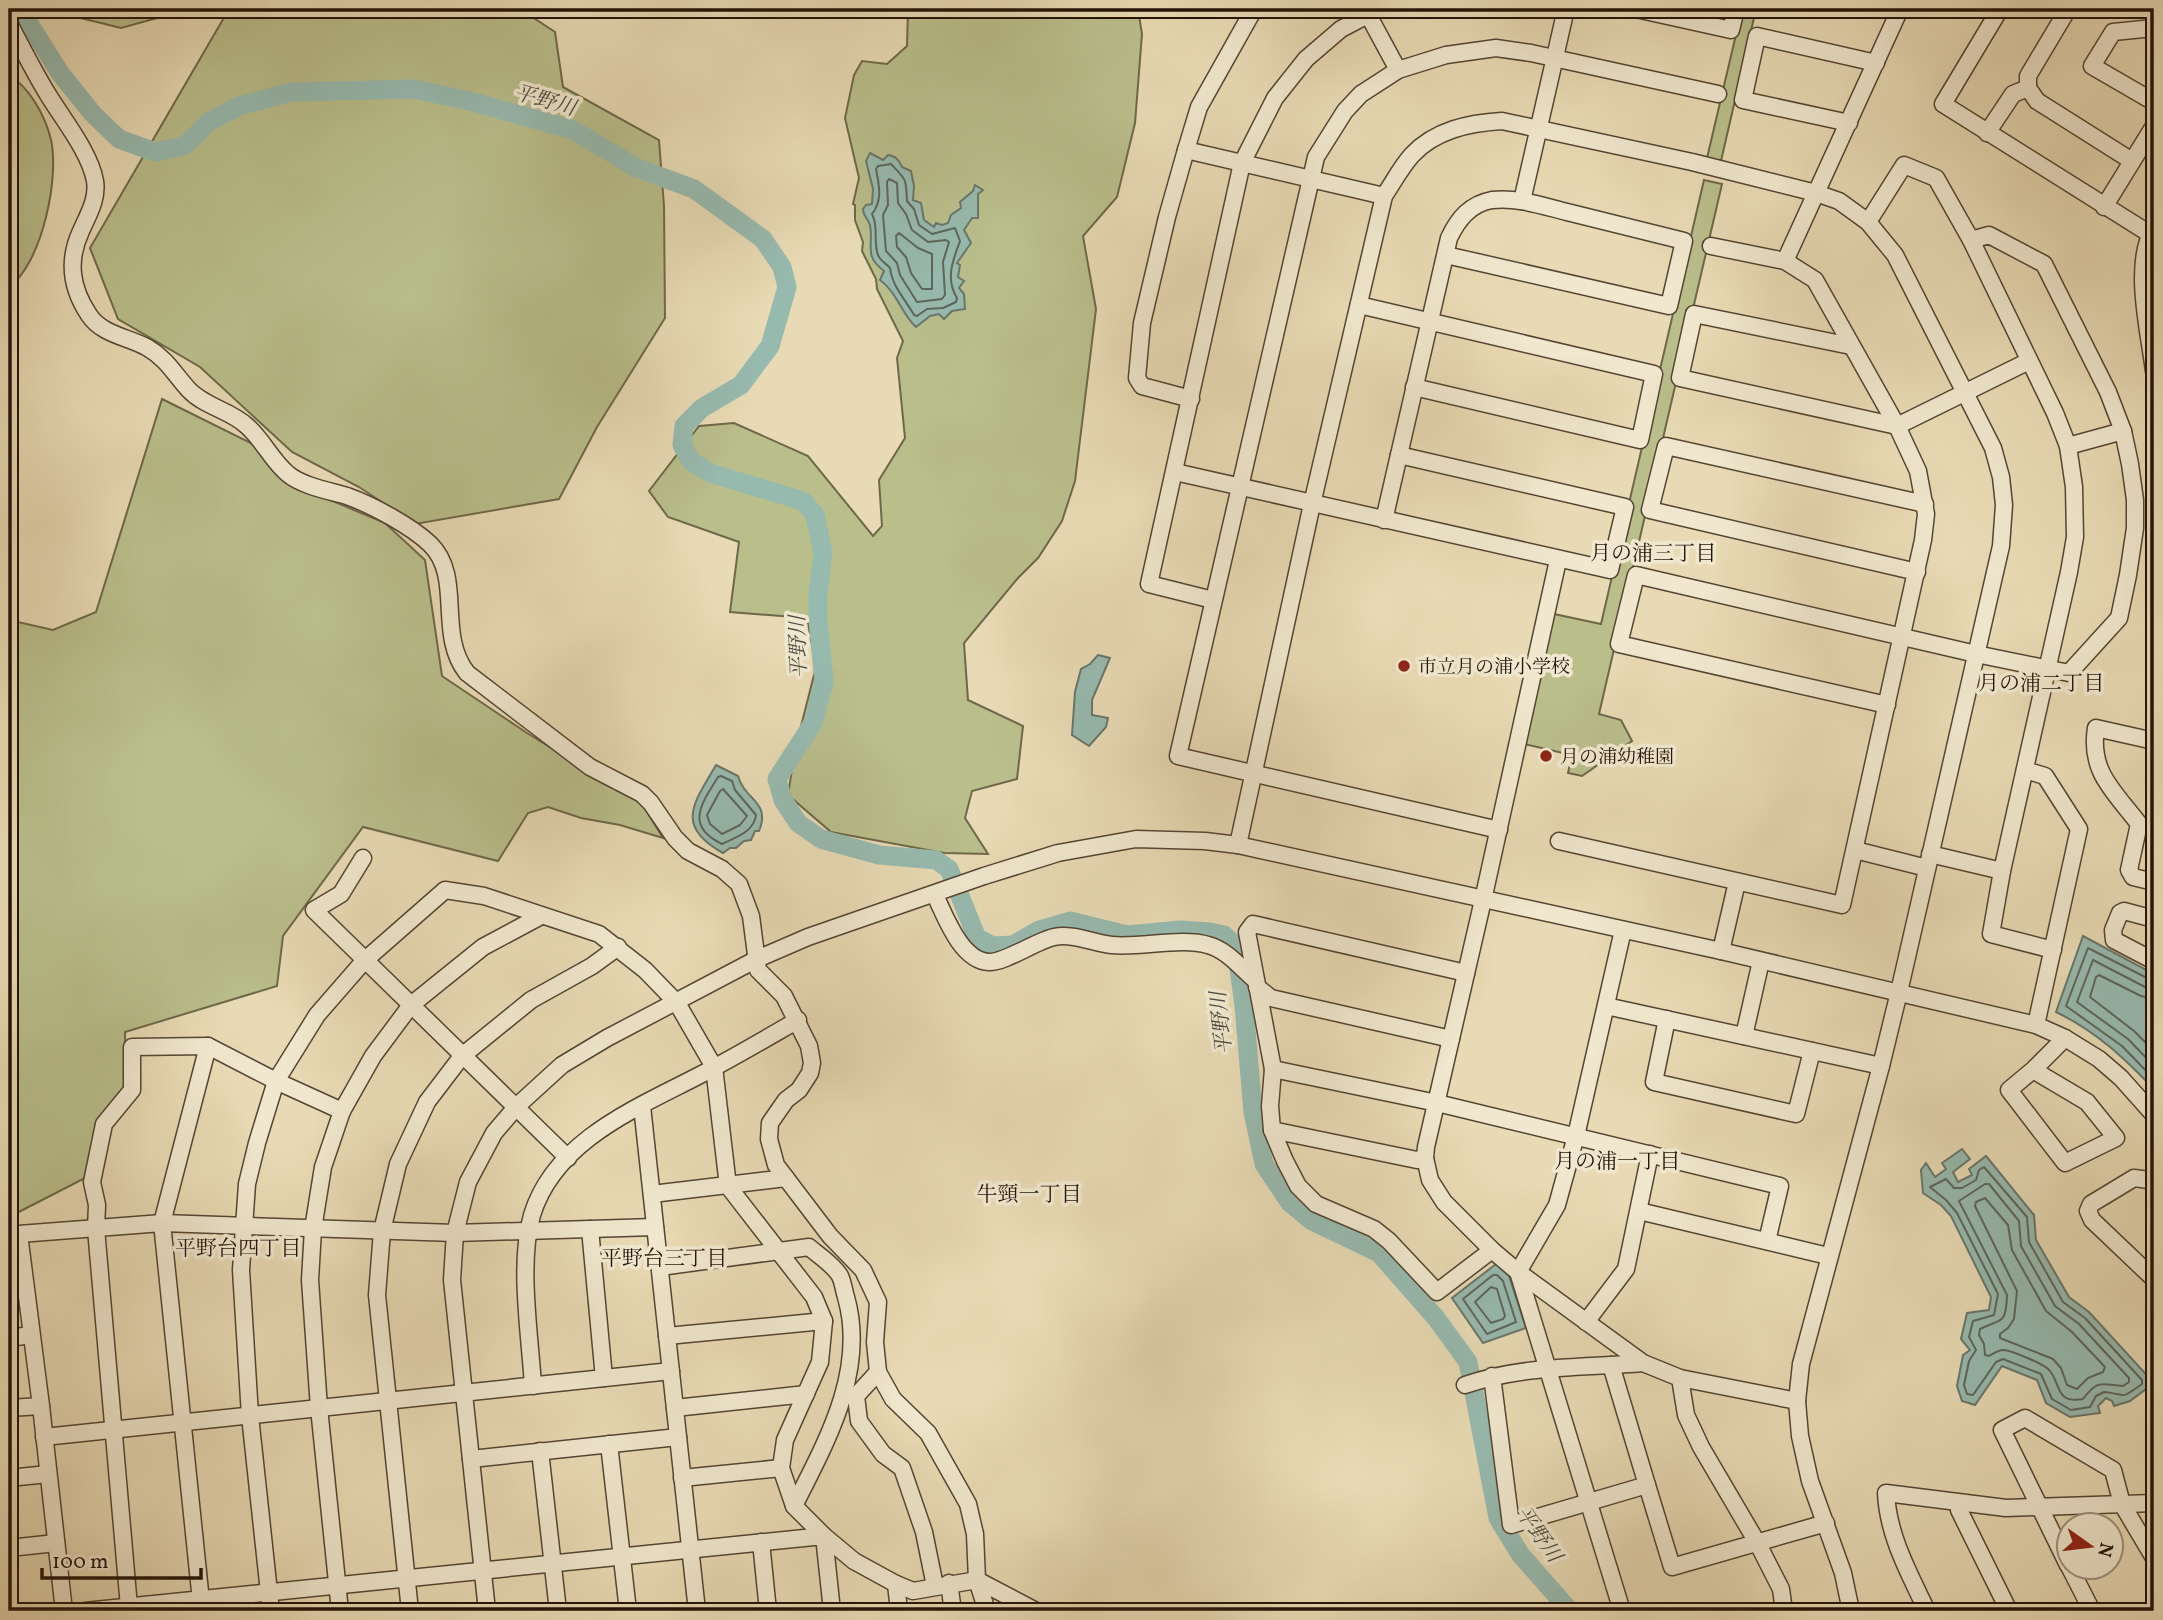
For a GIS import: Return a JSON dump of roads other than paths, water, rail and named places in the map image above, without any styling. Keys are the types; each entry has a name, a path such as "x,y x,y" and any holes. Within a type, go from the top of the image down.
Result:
{"street":[{"path":"1191,398 1142,386 1137,378 1142,323 1167,217 1199,107 1254,9"},
{"path":"1522,201 1566,9"},
{"path":"1636,9 1731,30 1736,9"},
{"path":"1784,261 1900,9"},
{"path":"2000,9 1943,104 2104,206 2152,231 2142,275 2152,332 2154,371"},
{"path":"2068,9 2028,76 2028,88 2037,101 2132,161"},
{"path":"1213,600 1149,584 1242,163 1265,115 1291,76 1323,43 1372,11 1398,70"},
{"path":"9,23 89,163 95,180 93,201 71,264 75,288 91,318 101,327 149,348 169,363 200,400 247,425 289,475 363,503 431,545 446,574 452,645 456,657 467,673 590,767 642,794 675,838 688,850 733,876 739,884 748,902 758,970 784,996 798,1020 809,1046 812,1063 810,1073 799,1090 775,1113 770,1123 769,1139 776,1164 830,1237 863,1270 878,1302 875,1342 877,1372 893,1399 928,1433 968,1504 975,1534 977,1580 987,1611"},
{"path":"2154,28 2113,32 2092,66 2154,102"},
{"path":"1849,123 1742,100 1757,36 1875,63"},
{"path":"1499,830 1178,756 1316,157 1345,111 1361,94 1398,70 1446,55 1496,48 1718,94"},
{"path":"1987,133 2013,94 2028,88"},
{"path":"1238,845 1312,504 1384,196 1413,154 1445,132 1477,122 1502,121 1816,193 1839,201 1868,222 1895,255 1993,448 2001,477 2004,505 2001,546 1899,992 1801,1364 1797,1401 1800,1436 1810,1480 1843,1573 1851,1611"},
{"path":"2104,206 2154,126"},
{"path":"1186,150 1384,196"},
{"path":"1868,222 1905,165 1936,178 1971,240 2055,413 2068,446 2074,487 2075,537 1991,934 2053,950"},
{"path":"1384,520 1449,237 1466,212 1491,201 1522,201 1684,240 1670,306 1446,255"},
{"path":"1887,705 1619,644 1636,575 2069,673 2119,618 2129,576 2135,528 2135,500 2123,431 2108,392 2043,264 1989,235 1971,240"},
{"path":"1559,841 1842,905 1917,572 1923,540 1925,504 1918,471 1897,426 1815,281 1784,261 1711,246"},
{"path":"1359,305 1654,374 1640,440 1414,387"},
{"path":"1851,346 1694,314 1680,378 1897,426 2029,361"},
{"path":"2068,446 2123,431"},
{"path":"1917,572 1650,510 1666,446 1925,504"},
{"path":"1175,472 1610,570 1625,507 1399,455"},
{"path":"1558,560 1425,1158 1430,1180 1444,1202 1492,1250 1643,1363 1680,1378 1797,1401"},
{"path":"2154,741 2096,728 2094,746 2095,760 2107,781 2139,824 2129,870 2133,877 2154,882"},
{"path":"2025,770 2045,776 2079,829 2036,1025"},
{"path":"487,1611 452,1280 455,1233 468,1182 494,1133 517,1106 562,1065 607,1038 757,959 807,937 1058,853 1136,839 1238,845 1899,992 2036,1025 2065,1038 2106,1066 2154,1115"},
{"path":"1855,850 2003,871"},
{"path":"363,858 341,894 314,910 568,1158"},
{"path":"1721,951 1737,882"},
{"path":"271,1611 250,1416 241,1269 247,1184 276,1081 317,1015 364,961 445,890 484,895 599,934 645,970 677,1003 714,1068 728,1186 814,1297 824,1321 820,1362 785,1440 781,1468 794,1506 824,1536 854,1560 896,1584 913,1591 977,1580 1036,1611"},
{"path":"934,895 958,943 989,962 1036,943 1066,936 1111,945 1205,944 1221,950 1272,998 1451,1039"},
{"path":"2154,919 2124,911 2120,913 2113,930 2114,940 2154,961"},
{"path":"340,1611 319,1408 310,1280 313,1229 323,1167 342,1111 373,1056 411,1005 483,947 541,916"},
{"path":"1466,973 1253,924 1247,932 1273,1069 1270,1106 1272,1130 1298,1186 1316,1204 1374,1229 1389,1241 1437,1292 1492,1250"},
{"path":"1622,1611 1518,1272 1557,1205 1576,1136 1623,930"},
{"path":"410,1611 377,1295 382,1231 398,1164 428,1102 461,1056 531,1000 592,966 618,947"},
{"path":"1744,1036 1761,961"},
{"path":"1606,1006 1881,1066"},
{"path":"1667,1019 1654,1082 1796,1114 1812,1051"},
{"path":"533,1386 525,1266 533,1214 551,1177 592,1135 617,1118 714,1068 798,1020"},
{"path":"2034,1070 2087,1102 2116,1138 2065,1163 2009,1090 2034,1070 2065,1038"},
{"path":"129,1607 96,1229 97,1205 92,1182 104,1124 132,1090 132,1047 208,1046 342,1111"},
{"path":"201,1606 162,1223 208,1046"},
{"path":"1273,1069 1437,1103 1780,1186 1767,1241"},
{"path":"642,1106 697,1611"},
{"path":"1272,1130 1416,1160 1425,1158"},
{"path":"1586,1322 1626,1269 1650,1154"},
{"path":"652,1194 786,1178"},
{"path":"2154,1184 2149,1180 2134,1178 2091,1204 2088,1211 2092,1220 2154,1279"},
{"path":"1639,1211 1828,1256"},
{"path":"64,1611 31,1335 15,1265 19,1234 162,1223 455,1233 655,1227"},
{"path":"590,1229 604,1378"},
{"path":"660,1267 809,1247 840,1275 850,1309 853,1335 851,1363 834,1426 794,1506"},
{"path":"667,1336 824,1321"},
{"path":"9,1338 31,1335"},
{"path":"1465,1385 1492,1376 1549,1368 1643,1363"},
{"path":"1611,1365 1672,1567 1826,1523"},
{"path":"44,1437 671,1371"},
{"path":"877,1372 856,1396 859,1421 883,1454 902,1468 953,1611"},
{"path":"1492,1376 1511,1525 1647,1485"},
{"path":"1680,1378 1686,1415 1701,1447 1781,1589 1784,1611"},
{"path":"675,1408 806,1394"},
{"path":"9,1408 41,1406"},
{"path":"2054,1536 2002,1430 2025,1418 2113,1470 2122,1504 2154,1558"},
{"path":"471,1459 678,1437"},
{"path":"609,1444 628,1611"},
{"path":"540,1451 558,1611"},
{"path":"682,1478 781,1468"},
{"path":"9,1478 48,1474"},
{"path":"1927,1611 1894,1540 1886,1493 2006,1508 2154,1503"},
{"path":"1959,1503 1959,1510 2007,1611"},
{"path":"85,1611 129,1607 201,1606 270,1592 824,1536"},
{"path":"824,1536 832,1611"},
{"path":"9,1548 56,1542"},
{"path":"761,1542 768,1611"},
{"path":"2077,1582 2092,1611"},
{"path":"896,1584 899,1611"}],"water":[{"path":"870,153 883,160 888,155 893,156 902,167 911,171 913,200 921,203 924,220 934,227 936,223 948,223 951,215 961,208 960,202 973,191 975,185 983,190 978,194 978,218 972,218 964,230 971,243 957,263 960,265 958,277 964,281 959,288 964,294 965,309 952,311 944,319 939,314 930,316 916,327 891,290 880,280 884,271 871,255 870,225 863,209 872,204 873,189 866,161"},
{"path":"1098,655 1110,658 1092,700 1092,715 1108,718 1106,727 1089,746 1072,735 1075,692 1081,669"},
{"path":"716,765 738,776 762,813 759,831 755,831 751,840 723,853 698,833 693,823 696,802"},
{"path":"2083,936 2154,974 2154,1089 2109,1046 2056,1012"},
{"path":"1962,1149 1970,1159 1953,1172 1958,1182 1972,1175 1969,1169 1986,1156 2034,1215 2036,1240 2069,1297 2089,1312 2154,1383 2130,1401 2114,1406 2112,1401 2106,1398 2098,1406 2100,1413 2070,1417 2046,1403 2037,1380 2002,1366 1975,1405 1962,1401 1957,1386 1963,1355 1970,1350 1961,1339 1967,1313 1989,1310 1991,1297 1951,1216 1941,1205 1923,1193 1921,1170 1926,1163 1935,1177 1946,1169 1942,1163"},
{"path":"1496,1264 1509,1276 1526,1328 1483,1343 1452,1298"}],"waterway":[{"name":"平野川","path":"20,9 60,73 93,114 119,139 155,152 184,146 209,122 239,106 292,92 414,89 470,101 573,130 637,168 694,189 763,239 782,267 787,287 770,346 741,385 702,408 684,426 682,445 691,461 710,473 803,501 815,515 823,553 818,621 824,682 813,723 777,779 783,800 798,823 821,839 879,855 936,860 949,869 977,938 993,946 1013,945 1039,930 1070,921 1127,935 1181,930 1210,932 1224,935 1236,946 1253,1112 1264,1164 1290,1203 1312,1221 1379,1253 1436,1318 1468,1362 1498,1518 1520,1554 1570,1611"}],"place":[{"name":"市立月の浦小学校","path":"1404,666"},
{"name":"月の浦幼稚園","path":"1546,756"}],"district":[{"name":"月の浦三丁目","path":"1653,553"},
{"name":"月の浦二丁目","path":"2041,683"},
{"name":"月の浦一丁目","path":"1617,1161"},
{"name":"牛頸一丁目","path":"1029,1194"},
{"name":"平野台四丁目","path":"238,1248"},
{"name":"平野台三丁目","path":"664,1258"}]}
